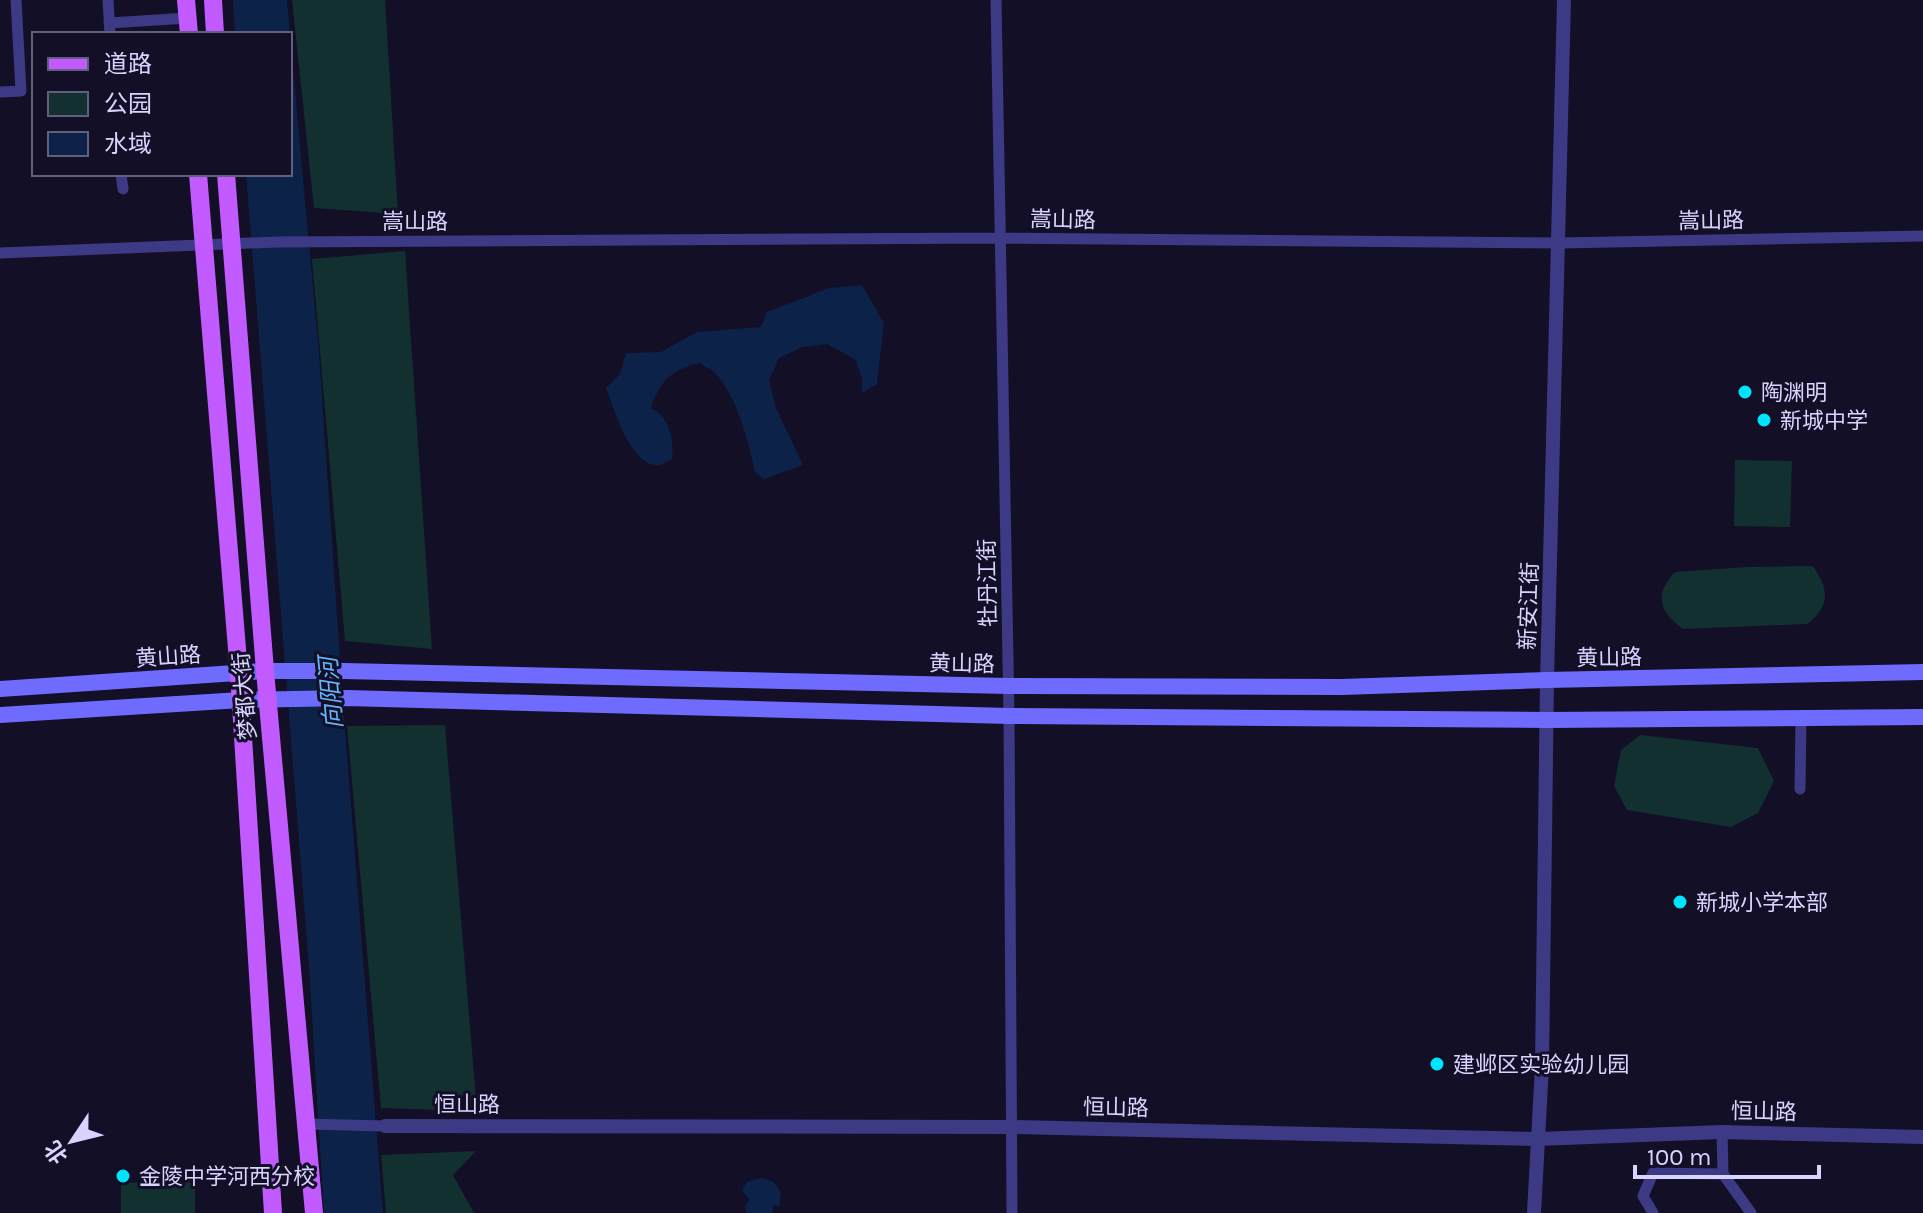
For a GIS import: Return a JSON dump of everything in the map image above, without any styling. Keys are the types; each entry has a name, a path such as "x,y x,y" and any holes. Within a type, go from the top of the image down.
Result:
{"main road":[{"path":"213,0 215,32"},
{"name":"梦都大街","path":"198,176 241,700 273,1213"},
{"name":"梦都大街","path":"226,176 265,671 314,1213"},
{"name":"黄山路","path":"0,689 265,671 1008,686 1342,687 1923,672"},
{"path":"0,715 241,700 347,698 1009,716 1547,720 1923,717"}],"street":[{"path":"0,92 21,91 16,0"},
{"path":"108,0 110,28 188,17"},
{"name":"牡丹江街","path":"996,0 1009,716 1012,1213"},
{"name":"新安江街","path":"1534,1213 1542,1066 1547,680 1564,0"},
{"path":"121,176 123,189"},
{"name":"嵩山路","path":"0,253 277,242 1001,238 1559,243 1923,236"},
{"path":"1800,789 1801,718"},
{"name":"恒山路","path":"307,1124 352,1127 1012,1127 1537,1139 1722,1132 1923,1137"},
{"path":"1722,1132 1723,1174 1751,1213"},
{"path":"1653,1213 1643,1196 1653,1173 1723,1174"}],"green space":[{"path":"292,0 385,0 398,214 314,208"},
{"path":"405,251 432,649 345,641 312,259"},
{"path":"1735,460 1792,461 1790,527 1734,526"},
{"path":"1813,566 1825,597 1820,611 1807,624 1683,629 1669,616 1662,603 1664,588 1675,572"},
{"path":"445,725 477,1111 381,1108 347,726"},
{"path":"1640,735 1758,748 1774,781 1758,813 1731,827 1627,810 1614,786 1621,750"},
{"path":"476,1151 453,1175 474,1213 386,1213 381,1155"},
{"path":"195,1181 195,1213 121,1213 121,1183"}],"water":[{"path":"233,0 287,0 290,32 235,32"},
{"name":"向阳河","path":"292,58 319,353 383,1213 324,1213 309,967 246,176 292,176"},
{"path":"862,285 884,323 877,384 862,393 862,379 856,360 827,344 803,347 779,358 769,380 776,408 803,465 764,479 755,472 729,393 715,373 699,363 681,369 668,378 651,408 667,423 672,459 660,465 650,464 632,448 606,388 620,374 626,353 661,352 697,332 761,327 767,312 829,288"},
{"path":"761,1178 774,1182 781,1193 779,1207 774,1205 772,1213 747,1213 745,1207 749,1200 742,1190 747,1182"}],"place":[{"name":"陶渊明","path":"1745,392"},
{"name":"新城中学","path":"1764,420"},
{"name":"新城小学本部","path":"1680,902"},
{"name":"建邺区实验幼儿园","path":"1437,1064"},
{"name":"金陵中学河西分校","path":"123,1176"}]}
